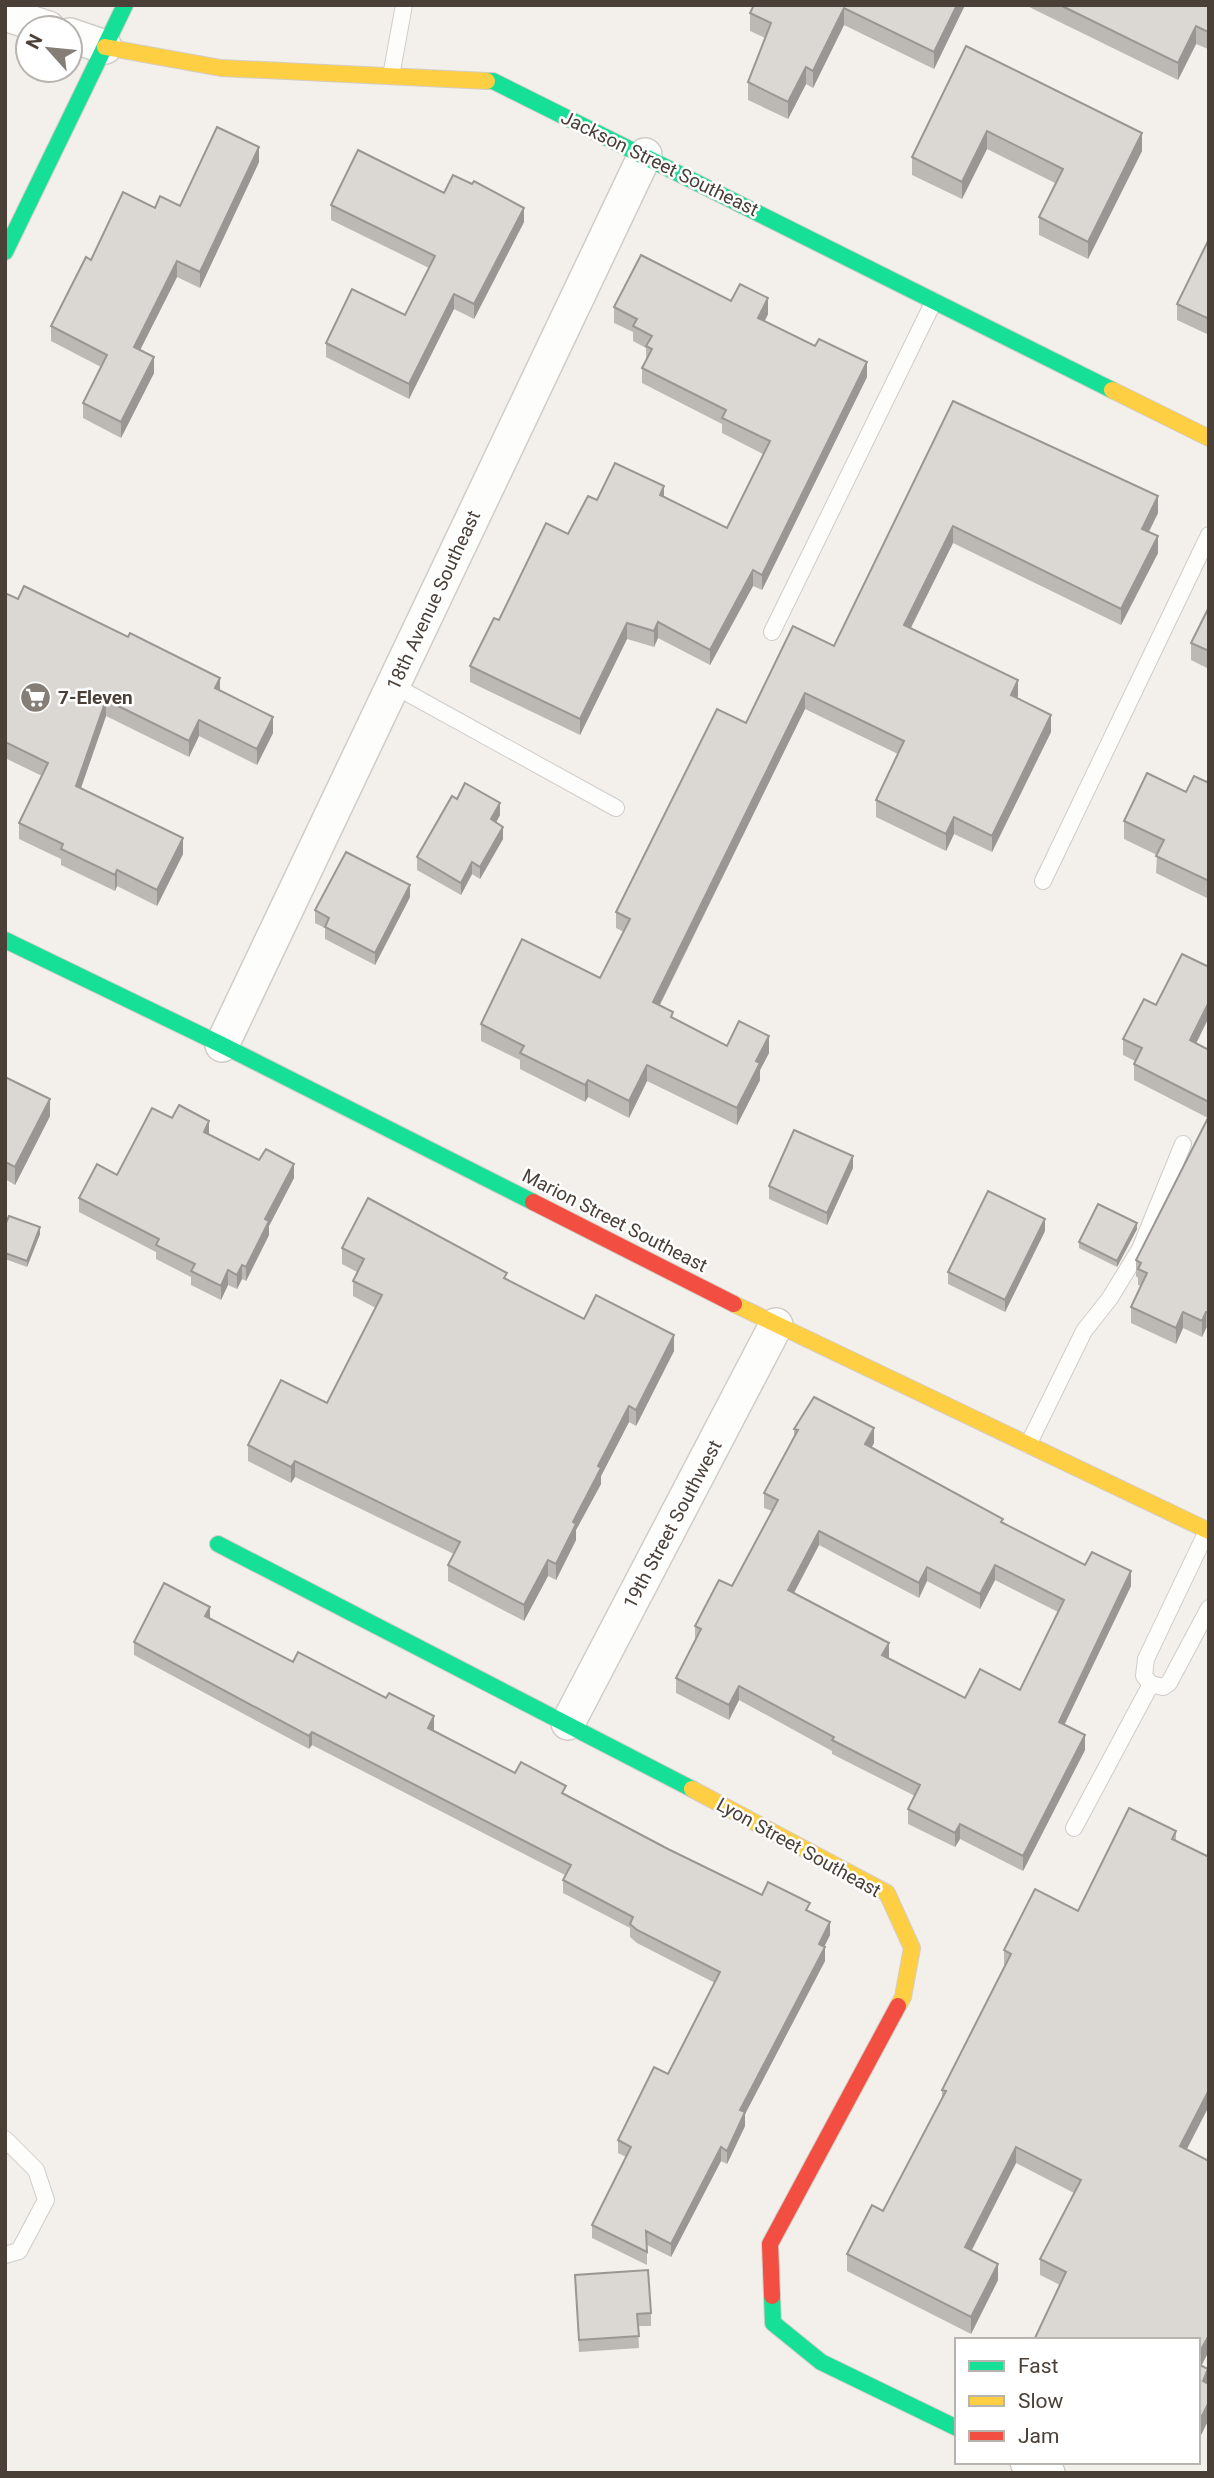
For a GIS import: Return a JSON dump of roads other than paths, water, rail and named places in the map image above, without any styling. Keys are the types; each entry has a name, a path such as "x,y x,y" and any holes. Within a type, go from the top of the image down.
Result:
{"street":[{"path":"5,252 125,5"},
{"name":"Jackson Street Southeast","path":"84,40 105,47 221,68 493,81 1209,438"},
{"name":"18th Avenue Southeast","path":"222,1045 645,155"},
{"name":"Marion Street Southeast","path":"5,940 222,1045 776,1325 1208,1531"},
{"name":"19th Street Southwest","path":"568,1723 776,1325"},
{"name":"Lyon Street Southeast","path":"218,1544 568,1723 887,1892 912,1948 903,1997 769,2244 773,2323 821,2362 955,2427"},
{"path":"1031,2464 1048,2473"}],"lane":[{"path":"391,76 404,5"},
{"path":"772,632 934,300"},
{"path":"1043,881 1209,536"},
{"path":"393,685 616,808"},
{"path":"1028,1445 1084,1331 1110,1298 1140,1249 1183,1144"},
{"path":"1208,1531 1146,1659 1144,1676 1151,1684 1163,1687 1169,1683 1209,1608"},
{"path":"1074,1828 1151,1684"},
{"path":"5,2139 36,2170 46,2200 19,2251 5,2255"}],"place":[{"name":"7-Eleven","path":"35,697"}]}
